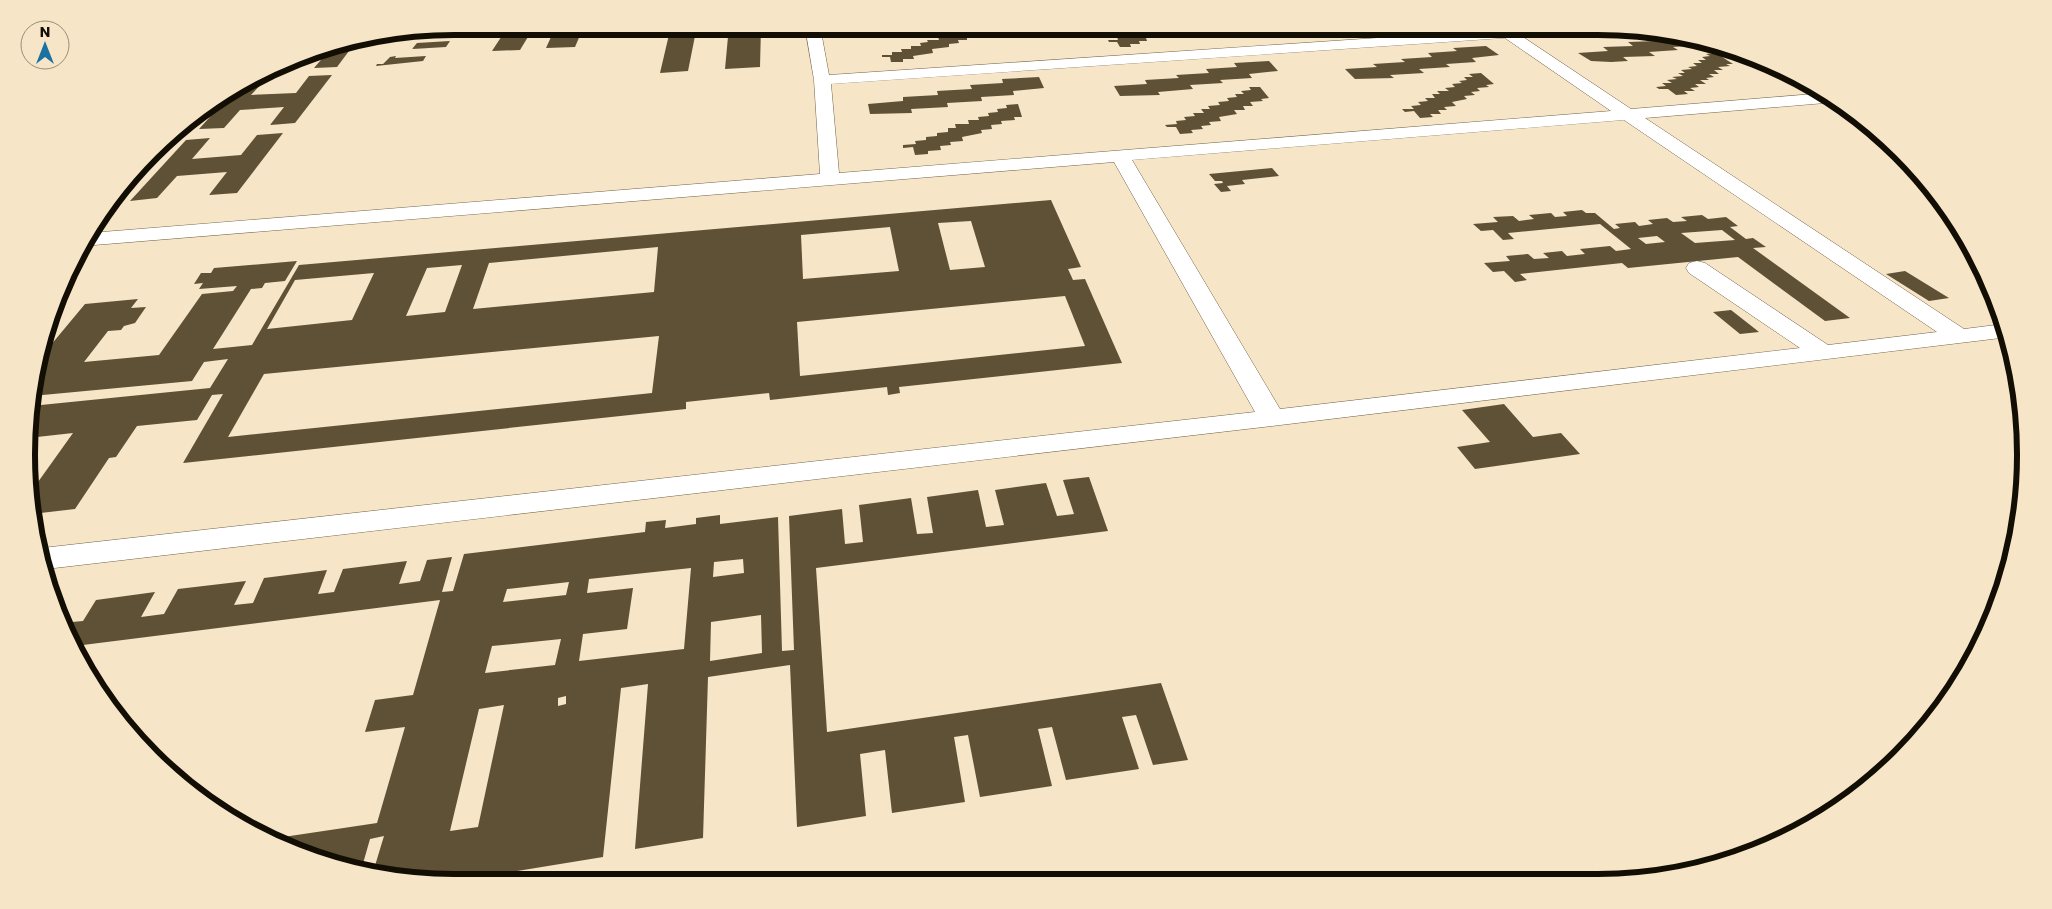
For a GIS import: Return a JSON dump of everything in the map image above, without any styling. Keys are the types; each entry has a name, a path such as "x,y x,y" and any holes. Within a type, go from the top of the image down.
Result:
{"street":[{"path":"814,35 822,80 830,179"},
{"path":"822,80 1435,35"},
{"path":"1510,35 1959,336"},
{"path":"95,239 1820,99"},
{"path":"1120,156 1272,418"},
{"path":"1697,268 1824,353"},
{"path":"48,558 1272,418 1999,332"}],"building":[{"path":"470,35 401,39 427,36"},
{"path":"502,35 529,35 520,50 492,51"},
{"path":"552,35 580,35 575,47 546,48"},
{"path":"669,35 695,35 688,71 660,73"},
{"path":"728,35 761,35 760,67 725,69"},
{"path":"947,35 979,35 967,37 967,40 958,40 959,43 949,44 949,47 932,49 933,53 913,56 914,59 903,59 903,62 891,62 890,57 882,57 882,55 892,55 892,52 902,52 901,49 911,49 911,46 921,46 920,43 928,42 927,40 939,40 938,37 948,37"},
{"path":"1125,35 1155,35 1157,38 1146,38 1147,41 1139,41 1140,44 1130,44 1131,47 1120,47 1117,42 1109,42 1108,40 1118,40 1117,37 1126,37"},
{"path":"1655,39 1691,46 1673,47 1678,50 1649,52 1655,56 1623,57 1628,61 1591,61 1578,53 1608,51 1603,47 1633,46 1628,42 1657,41"},
{"path":"450,41 446,47 412,49 417,43"},
{"path":"1486,46 1499,55 1472,58 1476,62 1446,64 1450,67 1419,69 1424,73 1390,75 1394,78 1355,79 1345,69 1377,67 1373,64 1405,62 1401,59 1432,57 1428,53 1457,51 1453,48"},
{"path":"351,48 337,67 314,68 325,56"},
{"path":"1716,53 1733,64 1718,67 1723,70 1714,70 1719,74 1709,74 1714,77 1706,78 1709,80 1700,80 1706,84 1695,84 1699,87 1690,88 1695,91 1684,91 1688,94 1676,95 1668,89 1656,87 1666,86 1662,83 1672,83 1667,80 1677,79 1672,77 1683,76 1678,73 1685,73 1681,70 1692,69 1688,67 1697,66 1693,63 1702,63 1698,60 1706,60 1702,57 1710,56 1706,54"},
{"path":"396,56 395,58 426,56 423,61 376,66 377,64 383,64 390,57"},
{"path":"1269,61 1278,71 1249,74 1252,78 1220,80 1223,83 1190,85 1193,89 1158,92 1160,95 1120,96 1114,86 1147,84 1145,80 1179,78 1176,75 1209,73 1206,69 1237,67 1234,63"},
{"path":"1481,73 1494,84 1486,85 1489,87 1477,88 1480,91 1471,92 1475,95 1464,96 1467,99 1452,102 1456,106 1444,107 1447,110 1438,110 1441,114 1430,114 1433,117 1420,118 1414,111 1405,112 1402,109 1414,109 1411,106 1421,105 1418,102 1428,101 1425,98 1435,98 1432,94 1440,94 1437,91 1449,91 1445,88 1455,87 1452,84 1462,83 1459,81 1467,80 1464,77 1473,77 1469,74"},
{"path":"332,75 295,123 270,125 284,107 240,110 224,128 199,129 218,108 265,80 251,95 296,93 309,76"},
{"path":"1039,77 1044,88 1013,91 1014,95 981,97 982,101 947,103 948,107 911,109 912,113 870,114 868,104 903,101 903,97 938,95 937,91 972,89 970,85 1003,83 1002,79"},
{"path":"1249,87 1260,87 1269,98 1261,99 1263,101 1250,102 1253,106 1243,106 1245,110 1234,110 1237,114 1219,117 1221,121 1209,122 1211,125 1201,126 1203,129 1191,130 1193,133 1180,134 1176,127 1167,127 1165,125 1177,124 1176,121 1186,120 1184,117 1195,116 1193,113 1204,113 1201,109 1210,109 1208,106 1220,105 1218,102 1229,101 1227,98 1237,97 1235,94 1244,94 1241,91 1251,90"},
{"path":"1018,104 1022,117 1014,117 1015,120 1001,121 1002,124 991,125 992,129 981,130 982,133 962,137 963,141 950,142 951,145 940,146 941,150 915,155 913,147 903,148 903,145 916,144 915,141 937,136 937,133 948,132 948,128 956,128 955,124 969,124 968,120 979,120 978,117 989,116 988,113 998,112 997,109 1007,108 1006,105"},
{"path":"283,133 237,193 209,195 227,172 177,176 157,198 130,201 186,140 210,138 192,159 241,155 257,135"},
{"path":"1272,168 1279,176 1242,180 1245,184 1227,186 1231,191 1221,192 1214,184 1223,183 1222,181 1215,181 1209,174"},
{"path":"1051,200 1081,267 1068,269 1073,280 1085,279 1122,363 899,387 900,393 888,395 887,387 770,400 769,393 686,402 686,409 183,463 223,394 212,395 197,420 137,426 116,457 109,458 75,509 40,513 36,482 73,433 36,437 38,405 210,388 228,359 204,362 192,381 40,395 49,348 85,304 138,299 131,308 146,307 135,323 124,326 121,330 108,331 84,362 159,355 202,294 233,291 237,286 199,289 203,283 194,284 201,273 211,273 214,268 297,261 285,281 265,283 262,288 251,289 213,349 252,345 299,265","holes":["971,221 985,267 950,270 938,223","890,227 899,271 803,279 801,235","658,247 654,292 473,309 489,263","462,265 445,312 406,316 427,268","374,273 352,320 267,329 295,280","1065,296 1085,346 800,376 797,322","659,336 652,393 228,437 264,374"]},
{"path":"1582,210 1586,213 1595,213 1614,229 1620,228 1615,224 1635,222 1639,226 1653,224 1648,220 1667,218 1673,222 1687,221 1681,217 1702,215 1708,219 1726,217 1738,226 1730,227 1746,239 1753,238 1766,247 1753,248 1850,318 1825,321 1738,257 1628,268 1622,263 1520,274 1527,280 1515,282 1504,271 1493,272 1484,263 1510,261 1506,256 1528,254 1534,259 1549,258 1543,253 1562,251 1567,256 1585,254 1580,249 1610,246 1616,251 1631,249 1600,224 1508,233 1514,239 1503,240 1493,230 1481,231 1473,224 1498,222 1493,217 1513,216 1519,221 1534,219 1529,215 1551,213 1555,217 1567,216 1563,212","holes":["1722,230 1735,240 1695,243 1681,233","1657,236 1665,242 1646,244 1638,238"]},
{"path":"1905,271 1949,298 1929,301 1886,274"},
{"path":"1731,310 1759,332 1740,334 1713,312"},
{"path":"1504,404 1533,437 1561,433 1580,454 1475,469 1457,447 1490,442 1462,410"},
{"path":"1089,477 1108,531 816,568 827,732 1161,683 1188,760 1153,765 1136,715 1122,717 1139,769 1066,780 1052,727 1038,729 1052,786 980,797 968,735 954,737 965,802 892,813 885,750 860,754 866,816 797,827 790,665 708,677 703,838 635,849 648,684 621,688 603,857 499,874 427,873 375,866 384,836 370,839 363,864 320,852 283,837 377,823 405,727 365,732 375,700 413,695 440,600 81,645 71,624 83,621 96,600 155,592 141,617 164,614 178,589 246,581 234,605 253,603 264,578 327,570 318,594 334,592 343,569 407,561 399,584 420,581 427,560 452,557 442,592 453,591 464,554 645,532 646,522 666,520 665,528 696,524 696,518 720,515 720,524 778,517 782,651 794,650 789,516 842,509 845,544 863,542 859,505 911,498 917,534 933,533 927,497 978,490 986,527 1004,525 995,490 1046,483 1057,516 1074,514 1063,480","holes":["743,559 744,573 713,577 714,562","691,568 684,649 579,661 583,634 627,629 633,588 587,593 589,579","569,582 566,595 503,602 507,589","761,615 762,653 710,661 711,622","561,639 555,665 485,673 492,646","566,696 566,704 558,706 558,698","504,705 478,827 450,831 479,709"]}]}
